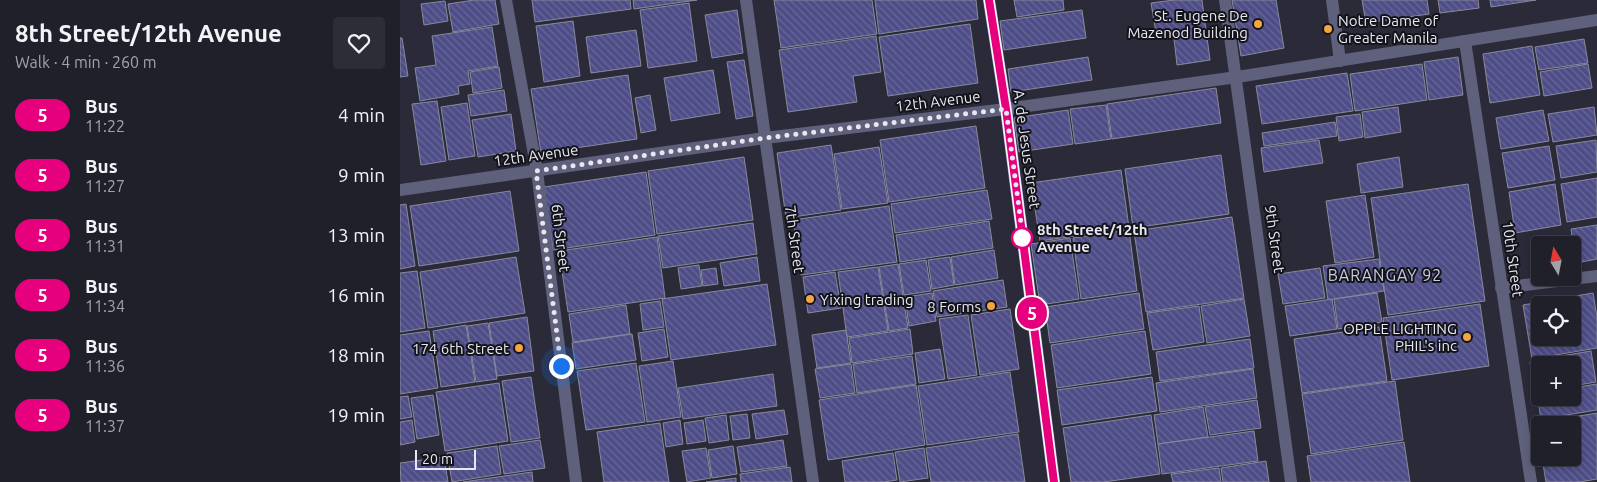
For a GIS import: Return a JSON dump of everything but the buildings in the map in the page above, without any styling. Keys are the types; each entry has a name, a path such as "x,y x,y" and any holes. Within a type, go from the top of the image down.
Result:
{"main road":[{"name":"A. de Jesus Street","path":"989,0 1006,109 1054,482"}],"street":[{"name":"6th Street","path":"506,0 536,171 576,482"},
{"name":"7th Street","path":"746,0 812,482"},
{"name":"9th Street","path":"1226,0 1291,482"},
{"path":"1332,0 1340,61"},
{"name":"12th Avenue","path":"400,190 765,138 1006,109 1237,77 1465,41 1597,23"},
{"name":"10th Street","path":"1465,41 1531,482"},
{"path":"1501,288 1597,276"}],"bus line":[{"name":"5","path":"989,0 1006,109 1054,482"}],"place":[{"name":"St. Eugene De Mazenod Building","path":"1258,24"},
{"name":"Notre Dame of Greater Manila","path":"1328,29"},
{"name":"8th Street/12th Avenue","path":"1022,238"},
{"name":"Yixing trading","path":"810,299"},
{"name":"8 Forms","path":"991,306"},
{"name":"OPPLE LIGHTING PHIL's inc","path":"1467,337"},
{"name":"174 6th Street","path":"519,348"}],"district":[{"name":"BARANGAY 92","path":"1385,275"}],"route":[{"path":"561,366 536,171 765,138 1006,109 1024,246 1022,238"}]}
